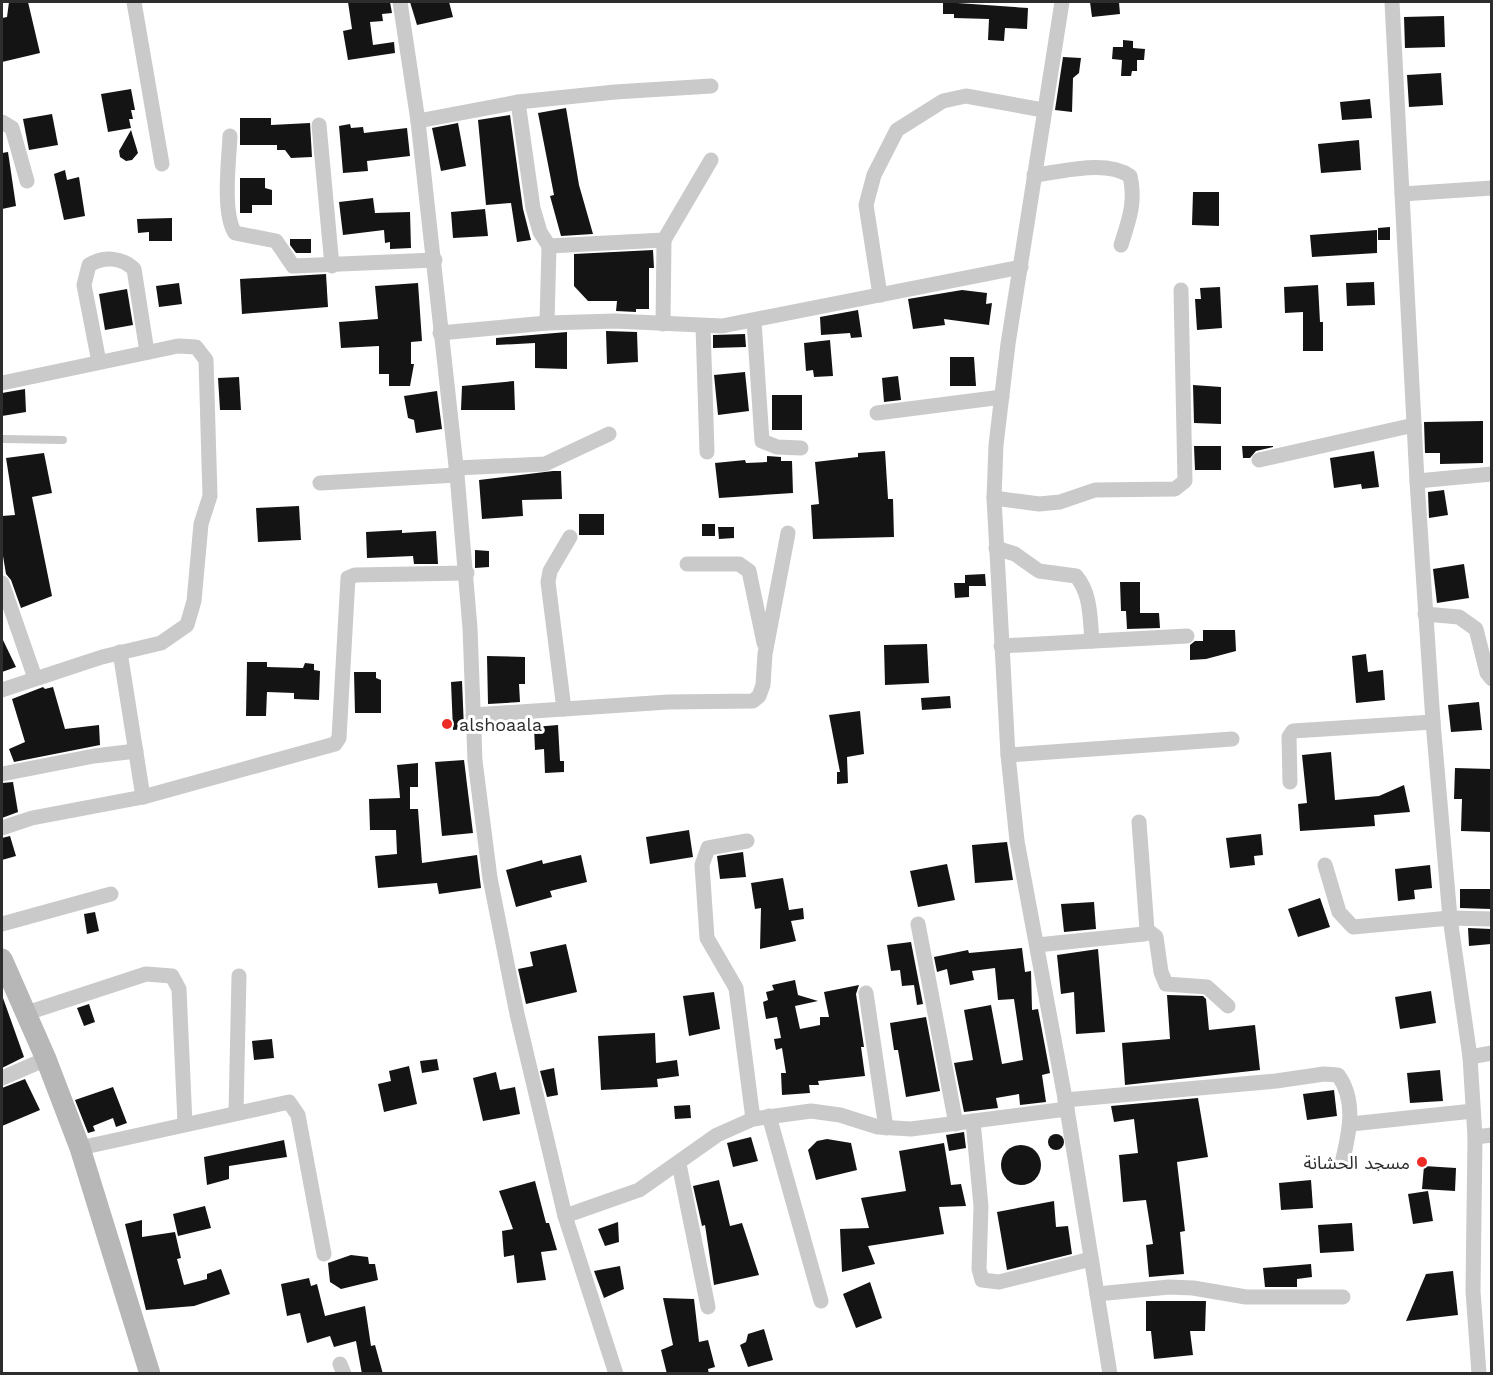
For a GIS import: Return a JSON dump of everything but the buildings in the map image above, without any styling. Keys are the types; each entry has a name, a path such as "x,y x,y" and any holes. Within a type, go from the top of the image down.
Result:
{"street":[{"path":"134,2 162,164"},
{"path":"400,2 418,121 435,260 440,333 457,471 467,573 475,761 490,878 517,1014 565,1216 616,1374"},
{"path":"1062,2 1043,110 1002,397 996,445 994,498 1008,755 1017,842 1066,1104 1110,1374"},
{"path":"1392,2 1425,614 1450,918 1470,1058 1475,1137 1473,1291 1483,1363"},
{"path":"418,121 518,102 615,92 711,86"},
{"path":"880,295 866,205 874,175 897,130 944,100 966,96 1043,110"},
{"path":"518,102 533,208 540,232 549,246 547,323"},
{"path":"2,122 12,128 27,182"},
{"path":"319,125 332,266"},
{"path":"230,136 229,211 231,226 235,233 276,241 293,266 435,260"},
{"path":"663,324 664,240 711,160"},
{"path":"1034,175 1101,168 1123,171 1130,176 1134,192 1133,209 1121,245"},
{"path":"1402,194 1491,188"},
{"path":"549,246 664,240"},
{"path":"99,362 84,285 89,265 98,260 114,259 126,262 134,269 147,352"},
{"path":"440,333 547,323 615,321 703,326 754,321 1021,267"},
{"path":"994,498 1039,504 1060,502 1095,490 1175,489 1185,481 1181,290"},
{"path":"754,321 762,441 777,447 801,448"},
{"path":"703,326 707,452"},
{"path":"2,383 147,352 188,346 196,347 206,360 210,496 201,524 194,601 187,625 161,643 120,652 2,690"},
{"path":"877,414 1002,397"},
{"path":"1259,460 1414,425"},
{"path":"320,483 545,464 609,434"},
{"path":"1417,481 1491,474"},
{"path":"473,715 668,702 753,701 759,696 763,685 766,652 788,533"},
{"path":"564,709 548,582 550,571 570,537"},
{"path":"996,548 1015,554 1039,571 1076,576 1083,585 1088,601 1092,641"},
{"path":"687,564 740,564 749,571 766,652"},
{"path":"2,828 32,818 143,797 336,744 339,738 348,578 355,575 467,573"},
{"path":"2,583 35,678"},
{"path":"1425,614 1459,617 1476,629 1487,673 1491,678"},
{"path":"1001,646 1187,636"},
{"path":"120,652 143,797"},
{"path":"1290,782 1289,737 1293,731 1433,722"},
{"path":"1008,755 1232,739"},
{"path":"2,774 94,756 136,752"},
{"path":"1139,822 1147,930 1156,937 1161,972 1166,984 1208,987 1228,1006"},
{"path":"747,841 708,848 702,865 708,938 736,988 753,1119"},
{"path":"1325,866 1339,912 1353,927 1450,918 1491,919"},
{"path":"2,924 111,894"},
{"path":"918,924 956,1124"},
{"path":"1037,945 1144,934 1147,930"},
{"path":"2,959 46,1059 80,1148 150,1374"},
{"path":"27,1013 146,974 172,976 179,989 185,1124"},
{"path":"237,1113 239,976"},
{"path":"866,993 886,1128"},
{"path":"1470,1058 1491,1053"},
{"path":"2,1078 46,1059"},
{"path":"565,1216 639,1190 679,1164 717,1135 753,1119 769,1116 811,1111 840,1115 886,1128 910,1130 1066,1104 1324,1074 1338,1075 1345,1085 1351,1124 1342,1163"},
{"path":"80,1148 289,1102 295,1106 324,1254"},
{"path":"1351,1124 1473,1111"},
{"path":"769,1116 821,1301"},
{"path":"973,1121 981,1206 979,1269 982,1280 999,1282 1091,1259"},
{"path":"1475,1137 1491,1135"},
{"path":"679,1164 708,1307"},
{"path":"1097,1294 1169,1287 1193,1288 1246,1297 1343,1297"}],"lane":[{"path":"2,439 63,440"}],"place":[{"name":"alshoaala","path":"447,724"},
{"name":"مسجد الحشانة","path":"1422,1162"}]}
